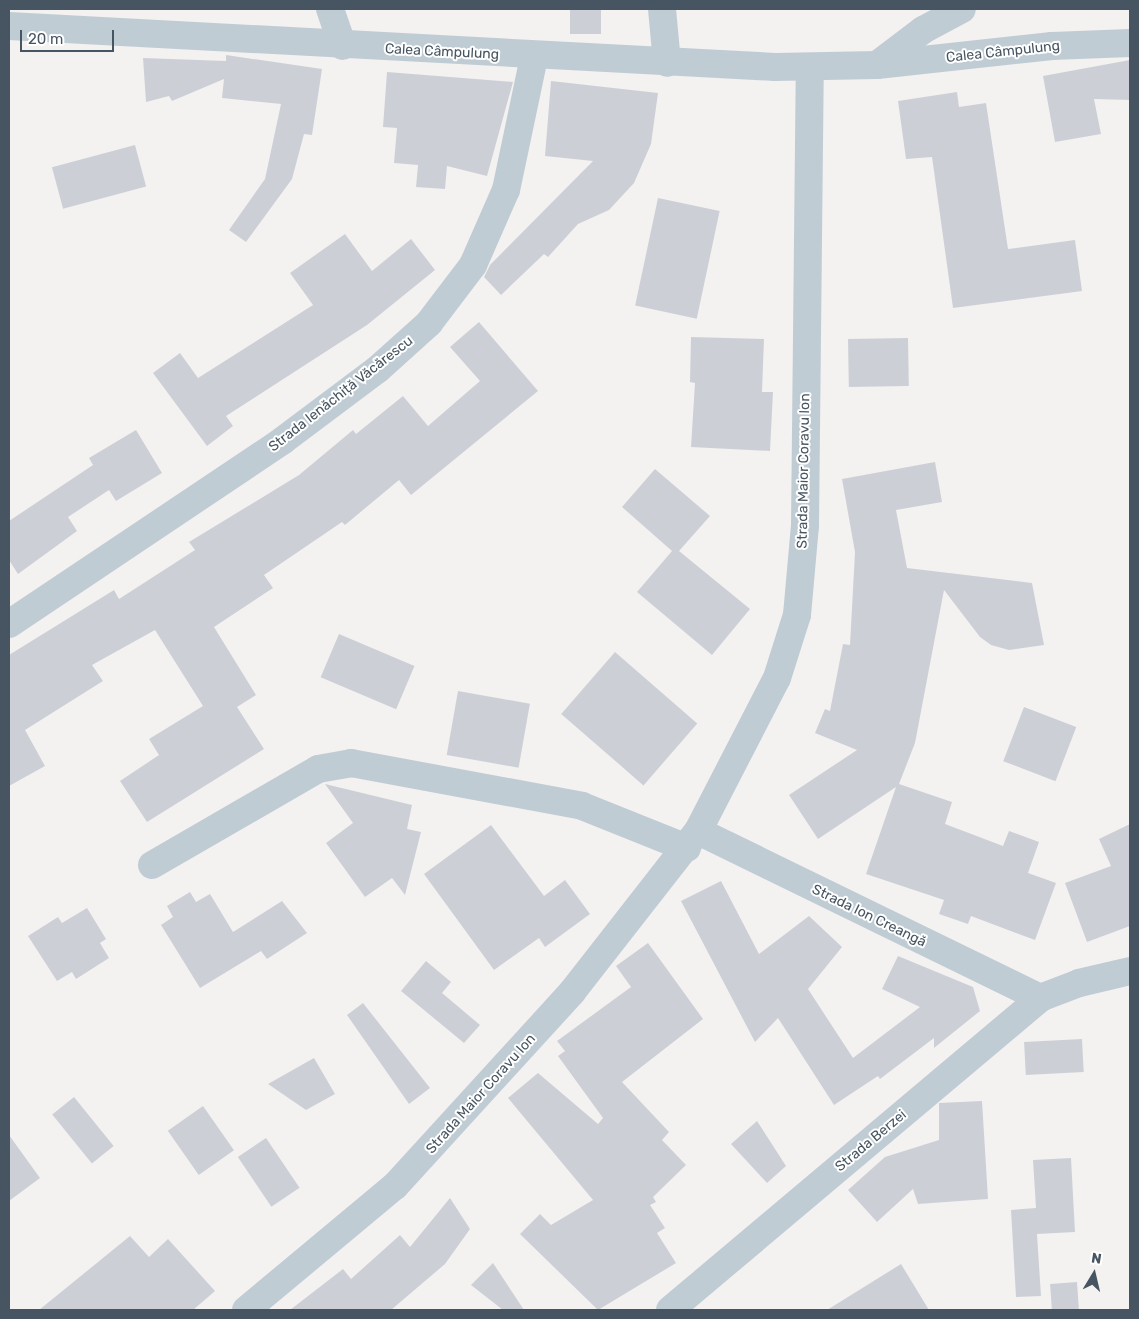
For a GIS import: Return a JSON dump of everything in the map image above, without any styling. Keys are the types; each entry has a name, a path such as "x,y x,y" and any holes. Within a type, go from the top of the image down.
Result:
{"street":[{"path":"330,9 343,46"},
{"path":"662,9 667,63"},
{"path":"877,66 923,30 962,9"},
{"name":"Calea Câmpulung","path":"9,26 534,57 810,67 877,66 1052,46 1130,42"},
{"name":"Strada Ienăchiță Văcărescu","path":"9,624 282,441 378,369 429,323 473,265 501,205 518,147 534,57"},
{"name":"Strada Maior Coravu Ion","path":"246,1310 367,1213 444,1136 572,992 692,839 777,678 797,615 805,526 810,67"},
{"path":"152,864 318,769 351,763 582,806 692,839"},
{"name":"Strada Ion Creangă","path":"692,839 1040,998"},
{"name":"Strada Berzei","path":"1079,983 1130,952"},
{"name":"Strada Berzei","path":"670,1310 1040,998 1079,983 1130,971"}],"building":[{"path":"570,9 601,9 601,34 570,34"},
{"path":"226,55 322,69 312,135 304,134 292,179 246,242 229,230 265,179 281,104 222,98 224,79 172,101 169,96 146,102 143,58 226,61"},
{"path":"1130,60 1130,100 1094,99 1101,134 1055,142 1043,76"},
{"path":"387,72 513,82 487,176 447,166 445,189 416,187 418,165 394,163 397,128 383,127"},
{"path":"551,81 658,93 651,144 634,183 609,210 578,224 548,257 544,254 501,295 484,277 490,265 593,161 545,156"},
{"path":"957,92 959,107 986,103 1008,249 1075,240 1082,291 953,308 932,157 906,159 898,101"},
{"path":"135,145 146,187 63,209 52,167"},
{"path":"658,198 720,211 697,319 635,306"},
{"path":"345,234 372,271 411,239 435,270 367,325 226,416 233,426 207,446 153,373 180,353 198,378 313,305 290,273"},
{"path":"479,322 538,391 411,495 399,480 345,525 342,522 264,575 273,588 214,627 256,695 237,707 264,749 147,822 120,781 159,755 149,739 203,706 155,630 92,665 103,681 25,730 45,766 9,786 9,655 114,590 119,599 195,550 189,542 299,475 353,430 356,434 403,396 428,426 480,381 450,347"},
{"path":"691,337 764,339 762,392 773,392 770,451 691,447 695,383 690,382"},
{"path":"908,338 909,386 849,387 848,339"},
{"path":"136,430 162,473 116,501 109,490 68,517 77,531 18,574 9,560 9,521 93,465 89,458"},
{"path":"935,462 942,502 896,510 907,568 1032,583 1044,645 1009,650 991,645 980,637 944,590 915,743 899,784 952,802 945,824 1003,846 1009,831 1039,842 1028,873 1056,883 1035,940 971,916 968,924 939,914 944,900 866,874 896,787 818,839 789,795 857,750 815,733 825,709 830,711 843,644 850,645 855,552 842,479"},
{"path":"655,469 710,516 679,551 750,609 712,655 637,592 672,551 622,507"},
{"path":"339,634 414,666 396,709 321,677"},
{"path":"615,652 697,724 643,785 561,714"},
{"path":"458,691 530,704 519,768 447,755"},
{"path":"1024,707 1076,727 1055,781 1003,761"},
{"path":"325,784 412,805 407,829 421,832 405,895 392,878 365,897 326,843 353,823"},
{"path":"1130,824 1130,926 1087,942 1065,883 1111,866 1099,839"},
{"path":"491,825 544,896 565,880 590,914 545,947 539,938 494,970 424,874"},
{"path":"721,881 759,954 809,916 842,947 808,989 853,1058 920,1007 882,989 898,956 973,987 980,1011 934,1048 934,1038 880,1079 878,1076 834,1105 778,1018 755,1042 681,901"},
{"path":"190,892 196,902 210,894 233,932 282,901 307,933 267,959 261,951 200,988 161,925 173,917 167,906"},
{"path":"87,908 106,939 100,943 109,958 76,979 72,972 57,981 28,936 58,917 62,923"},
{"path":"648,943 703,1019 622,1082 669,1132 662,1140 686,1165 653,1197 656,1202 650,1205 665,1228 657,1233 676,1263 598,1310 520,1234 540,1214 551,1225 593,1200 508,1098 538,1073 598,1124 603,1118 558,1056 565,1051 557,1041 631,987 616,966"},
{"path":"426,961 451,982 442,993 480,1025 464,1043 401,991"},
{"path":"363,1003 430,1088 409,1104 347,1015"},
{"path":"1082,1039 1084,1072 1026,1075 1024,1042"},
{"path":"314,1058 335,1094 306,1110 268,1084"},
{"path":"74,1097 114,1146 92,1164 52,1115"},
{"path":"982,1101 988,1199 918,1204 913,1189 877,1222 848,1190 885,1157 939,1140 939,1103"},
{"path":"203,1106 234,1150 199,1175 168,1131"},
{"path":"757,1121 786,1166 767,1183 731,1144"},
{"path":"9,1135 40,1178 9,1201"},
{"path":"266,1138 300,1188 271,1207 238,1157"},
{"path":"1071,1158 1075,1232 1037,1234 1041,1296 1016,1297 1011,1210 1036,1208 1033,1160"},
{"path":"450,1198 470,1229 445,1264 391,1310 290,1310 343,1269 351,1279 400,1235 410,1247"},
{"path":"130,1236 149,1257 168,1239 215,1291 193,1310 39,1310"},
{"path":"493,1263 524,1310 503,1310 471,1285"},
{"path":"901,1264 929,1310 827,1310"},
{"path":"1077,1282 1079,1310 1052,1310 1050,1284"}]}
